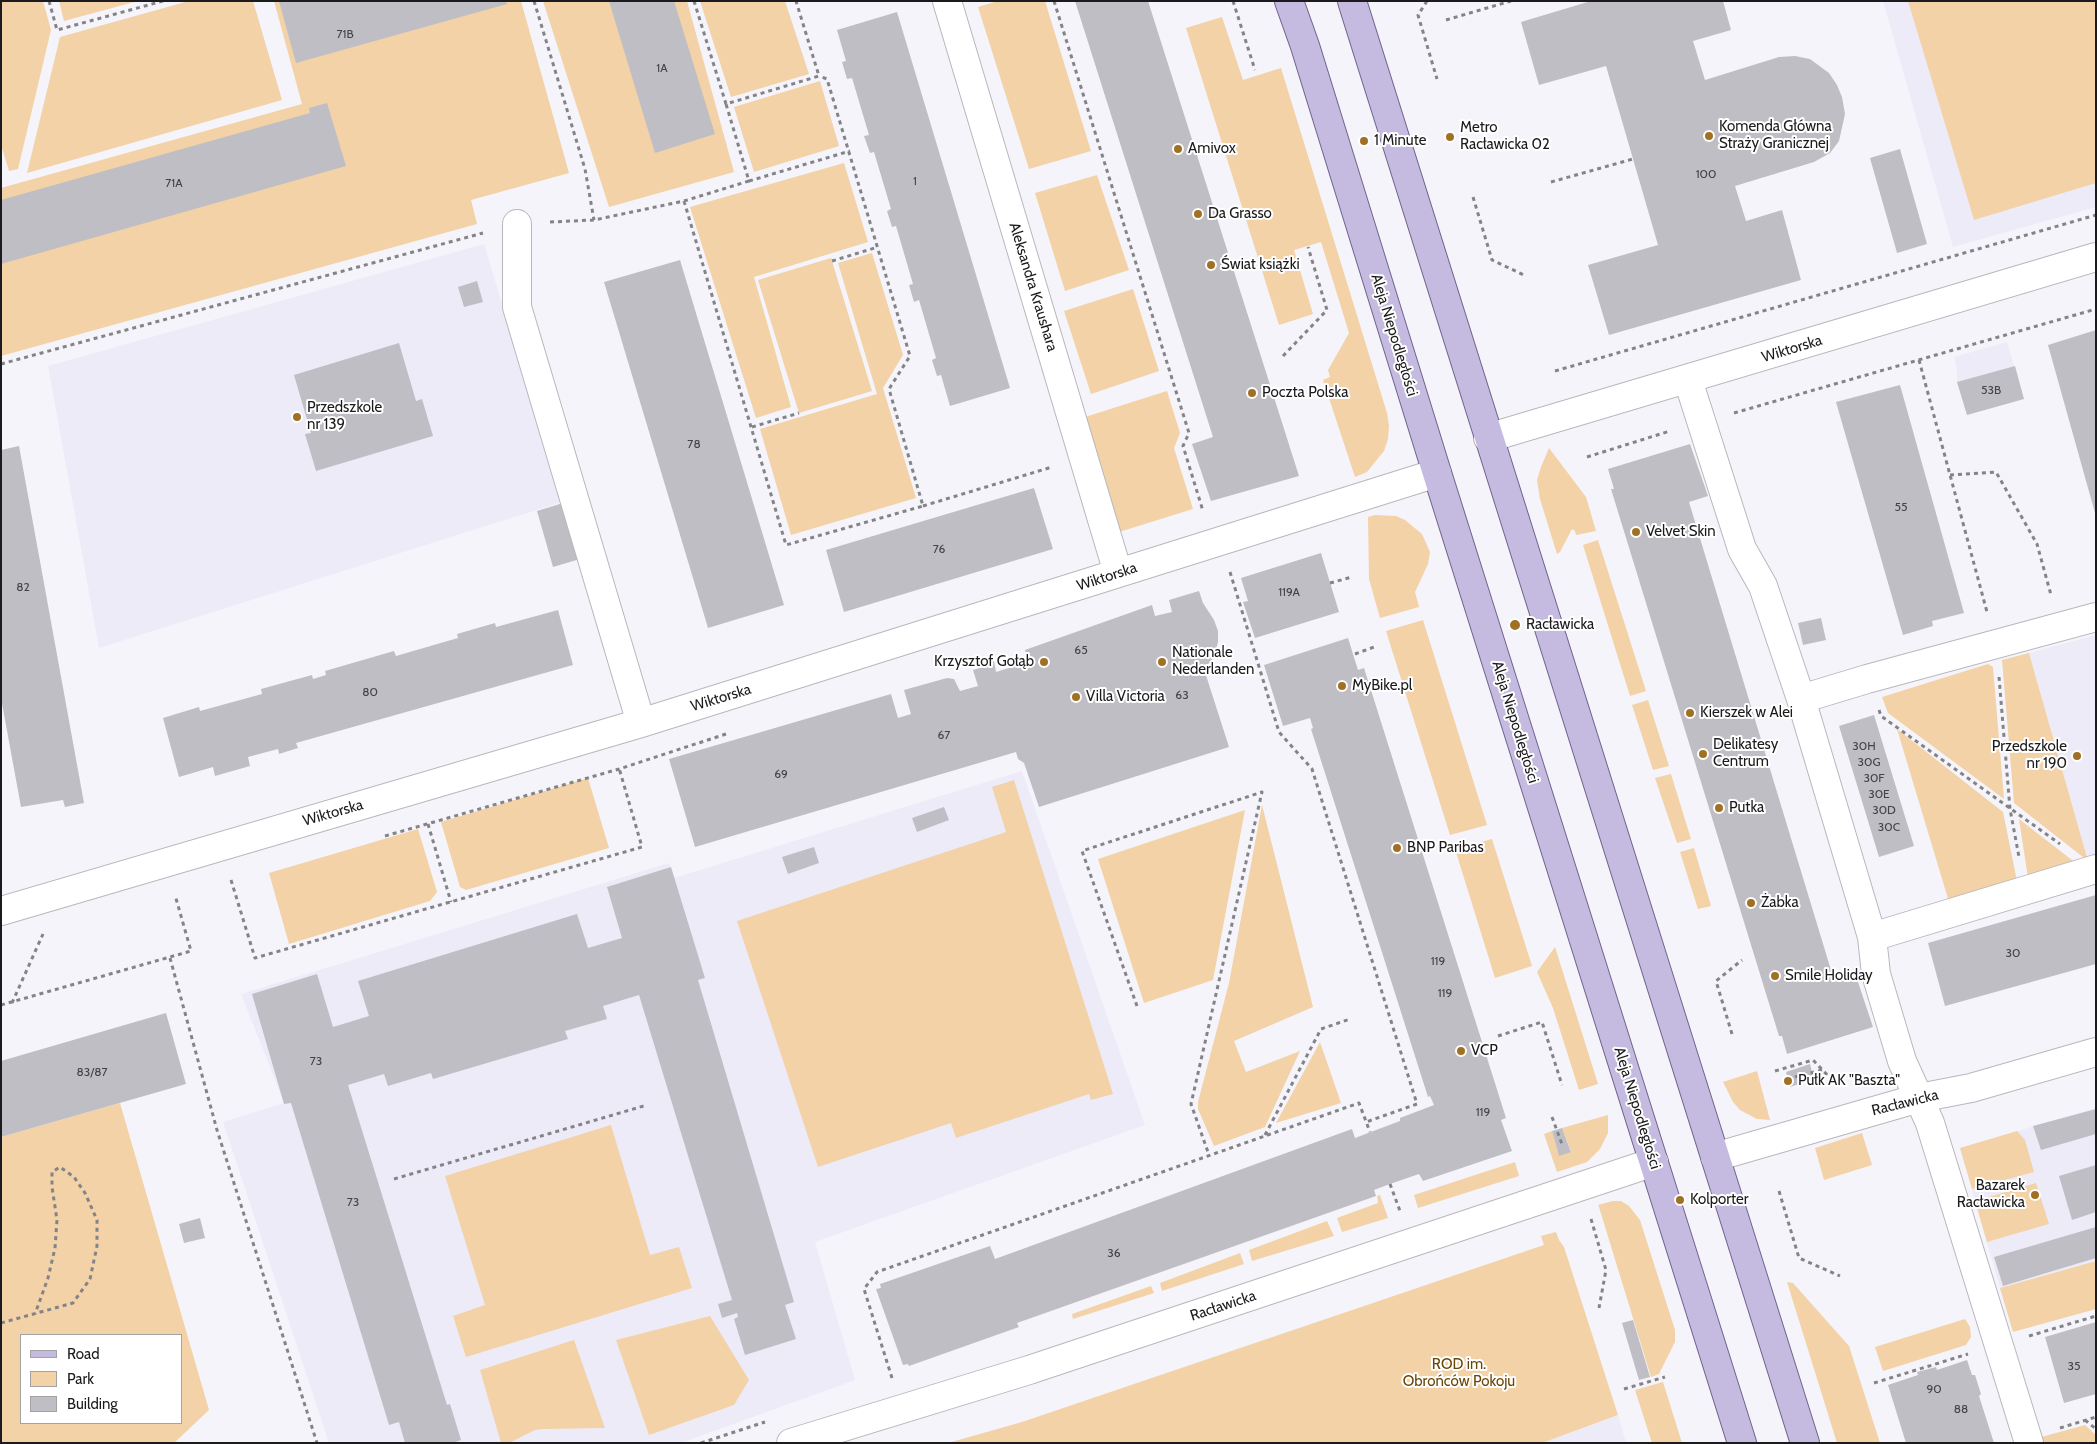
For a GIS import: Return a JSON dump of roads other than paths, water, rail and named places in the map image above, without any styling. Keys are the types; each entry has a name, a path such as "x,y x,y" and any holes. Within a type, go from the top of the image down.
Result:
{"main road":[{"name":"Aleja Niepodległości","path":"1288,1 1308,55 1437,473 1742,1443"},
{"path":"1352,1 1805,1443"}],"street":[{"name":"Aleksandra Kraushara","path":"947,1 1118,574"},
{"path":"517,224 518,307 641,722"},
{"name":"Wiktorska","path":"1488,438 2096,258"},
{"path":"1688,380 1742,548 1763,586 1802,700 1872,937 1876,974 1902,1061 1939,1150 2029,1443"},
{"name":"Wiktorska","path":"1,911 610,732 1437,473"},
{"path":"1802,700 1867,679 2096,617"},
{"path":"1872,937 2091,871"},
{"name":"Racławicka","path":"1714,1157 1919,1098 1971,1088 2096,1052"},
{"name":"Racławicka","path":"790,1443 1048,1364 1654,1162"}],"place":[{"name":"Komenda Główna Straży Granicznej","path":"1709,136"},
{"name":"Metro Racławicka 02","path":"1450,137"},
{"name":"1 Minute","path":"1364,141"},
{"name":"Amivox","path":"1178,149"},
{"name":"Da Grasso","path":"1198,214"},
{"name":"Świat książki","path":"1211,265"},
{"name":"Poczta Polska","path":"1252,393"},
{"name":"Przedszkole nr 139","path":"297,417"},
{"name":"Velvet Skin","path":"1636,532"},
{"name":"Racławicka","path":"1515,625"},
{"name":"Krzysztof Gołąb","path":"1044,662"},
{"name":"Nationale Nederlanden","path":"1162,662"},
{"name":"MyBike.pl","path":"1342,686"},
{"name":"Villa Victoria","path":"1076,697"},
{"name":"Kierszek w Alei","path":"1690,713"},
{"name":"Delikatesy Centrum","path":"1703,754"},
{"name":"Przedszkole nr 190","path":"2077,756"},
{"name":"Putka","path":"1719,808"},
{"name":"BNP Paribas","path":"1397,848"},
{"name":"Żabka","path":"1751,903"},
{"name":"Smile Holiday","path":"1775,976"},
{"name":"VCP","path":"1461,1051"},
{"name":"Pułk AK \"Baszta\"","path":"1788,1081"},
{"name":"Bazarek Racławicka","path":"2035,1195"},
{"name":"Kolporter","path":"1680,1200"}],"park label":[{"name":"ROD im. Obrońców Pokoju","path":"1459,1374"}]}
